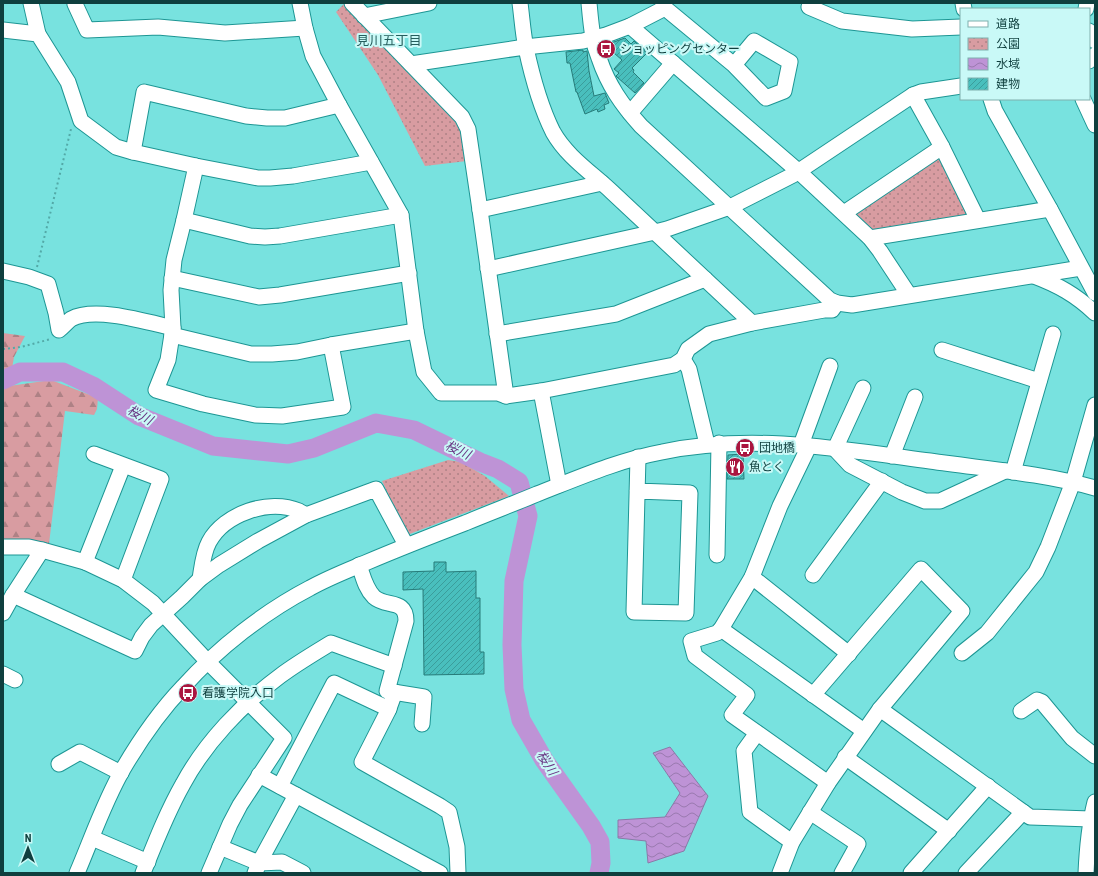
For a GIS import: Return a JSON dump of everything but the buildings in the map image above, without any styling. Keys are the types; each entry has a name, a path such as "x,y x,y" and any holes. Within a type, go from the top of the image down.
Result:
{"street":[{"path":"31,3 38,34 68,82 81,121 116,147 196,166 258,178 293,176 371,162"},
{"path":"76,3 75,4 87,30 158,27 225,33 305,28"},
{"path":"300,3 313,56 401,215 416,330 424,372 441,393 498,393 506,396 541,391 674,365 683,359 688,349 709,334 752,323 824,310 832,310 837,303"},
{"path":"352,3 462,117 468,129 506,396"},
{"path":"364,16 429,3"},
{"path":"520,3 525,47 537,90 554,133 565,149 752,323"},
{"path":"589,3 593,38 599,59 607,79 630,113 641,126 830,300 837,303 852,305 1081,268"},
{"path":"411,64 525,47 583,41 630,26 664,6 734,65"},
{"path":"809,7 842,22 912,29 960,27"},
{"path":"630,26 798,171 870,238 909,295"},
{"path":"3,30 38,34"},
{"path":"630,113 673,63"},
{"path":"488,269 655,232 674,227 730,207 798,171 913,95 921,92 960,86"},
{"path":"133,152 144,92 246,116 267,118 285,118 339,105"},
{"path":"913,95 942,147 978,220"},
{"path":"991,100 995,111 1095,293"},
{"path":"1083,100 1095,125"},
{"path":"844,213 942,147"},
{"path":"196,166 174,260 172,278 172,332 168,360 156,390 203,404 255,415 282,416 343,407 331,345"},
{"path":"480,210 602,183"},
{"path":"870,238 1050,209"},
{"path":"184,220 250,236 265,237 280,236 401,215"},
{"path":"3,271 48,284 59,330 71,320 87,315 110,315 139,320 172,332 251,354 297,352 416,330"},
{"path":"172,278 259,297 280,295 409,273"},
{"path":"1033,276 1052,283 1070,293 1095,313"},
{"path":"497,334 616,314 705,279"},
{"path":"835,449 850,465 902,492 925,501 940,501 1009,472 1039,381 1052,334"},
{"path":"942,350 1039,381"},
{"path":"683,359 689,369 713,444 717,555"},
{"path":"828,783 732,715 747,695 695,656 691,641 717,633 721,629 752,577 805,445 830,366"},
{"path":"835,449 863,388"},
{"path":"541,391 559,485"},
{"path":"892,456 915,397"},
{"path":"962,653 987,633 1036,572 1048,547 1073,482 1095,405"},
{"path":"77,873 110,794 121,773 144,738 183,687 208,662 253,624 309,588 339,573 559,485 638,457 664,451 713,444 755,443 805,445 892,456 1041,476 1095,488"},
{"path":"94,454 161,479 123,580"},
{"path":"637,491 690,493 686,613 634,612 637,491 638,457"},
{"path":"85,562 123,466"},
{"path":"813,574 882,481"},
{"path":"13,595 135,651 142,637 151,625 200,579 219,565 258,541 306,516 376,489 406,545"},
{"path":"200,579 203,557 209,542 222,526 240,515 256,508 274,506 298,510 306,516"},
{"path":"3,547 29,547 42,550 85,562 123,580 153,603 208,662 284,738 240,805 230,824 209,873"},
{"path":"3,613 42,550"},
{"path":"359,566 367,588 375,597 382,602 398,606 403,609 406,615 406,621 387,691 424,697 422,724"},
{"path":"780,873 792,842 828,783 864,731 880,708 962,611 921,569 813,695"},
{"path":"752,577 849,654"},
{"path":"721,629 864,731"},
{"path":"92,838 145,867 182,784 211,741 248,703 280,676 331,643 394,666"},
{"path":"280,786 334,683 389,709"},
{"path":"395,692 389,709 362,762 449,812 457,847 458,873"},
{"path":"1021,711 1037,700 1042,702 1072,738 1095,756"},
{"path":"880,708 1030,817 1091,819"},
{"path":"757,733 744,751 750,812 792,842"},
{"path":"59,764 80,752 121,773"},
{"path":"846,758 949,831"},
{"path":"259,775 440,873"},
{"path":"911,873 988,786"},
{"path":"257,868 296,795"},
{"path":"1086,873 1087,846 1095,802"},
{"path":"810,812 858,844 842,873"},
{"path":"966,873 1023,812"},
{"path":"220,847 257,868 282,862 303,873"}],"path":[{"path":"34,279 73,124 79,114"},
{"path":"3,348 21,347 43,341 55,337 59,330"}],"green space":[{"path":"344,4 455,118 461,131 467,161 425,166 378,75 336,12"},
{"path":"935,155 941,157 969,214 871,231 853,216"},
{"path":"3,333 25,336 14,357 9,386 51,380 98,398 97,409 94,415 65,411 49,544 3,541"},
{"path":"448,460 461,462 485,476 509,496 407,535 382,481"}],"water":[{"path":"670,747 708,796 684,851 648,863 646,841 618,838 618,820 665,817 680,793 653,753"}],"waterway":[{"name":"桜川","path":"3,380 20,372 63,372 93,386 139,416 213,446 288,454 314,448 376,423 414,430 480,462 498,469 519,482 528,516 514,581 512,645 514,689 521,720 544,760 591,826 600,842 601,863 599,873"}],"place":[{"name":"ショッピングセンター","path":"606,49"},
{"name":"団地橋","path":"745,448"},
{"name":"魚とく","path":"735,467"},
{"name":"看護学院入口","path":"188,693"}],"district":[{"name":"見川五丁目","path":"389,40"}]}
